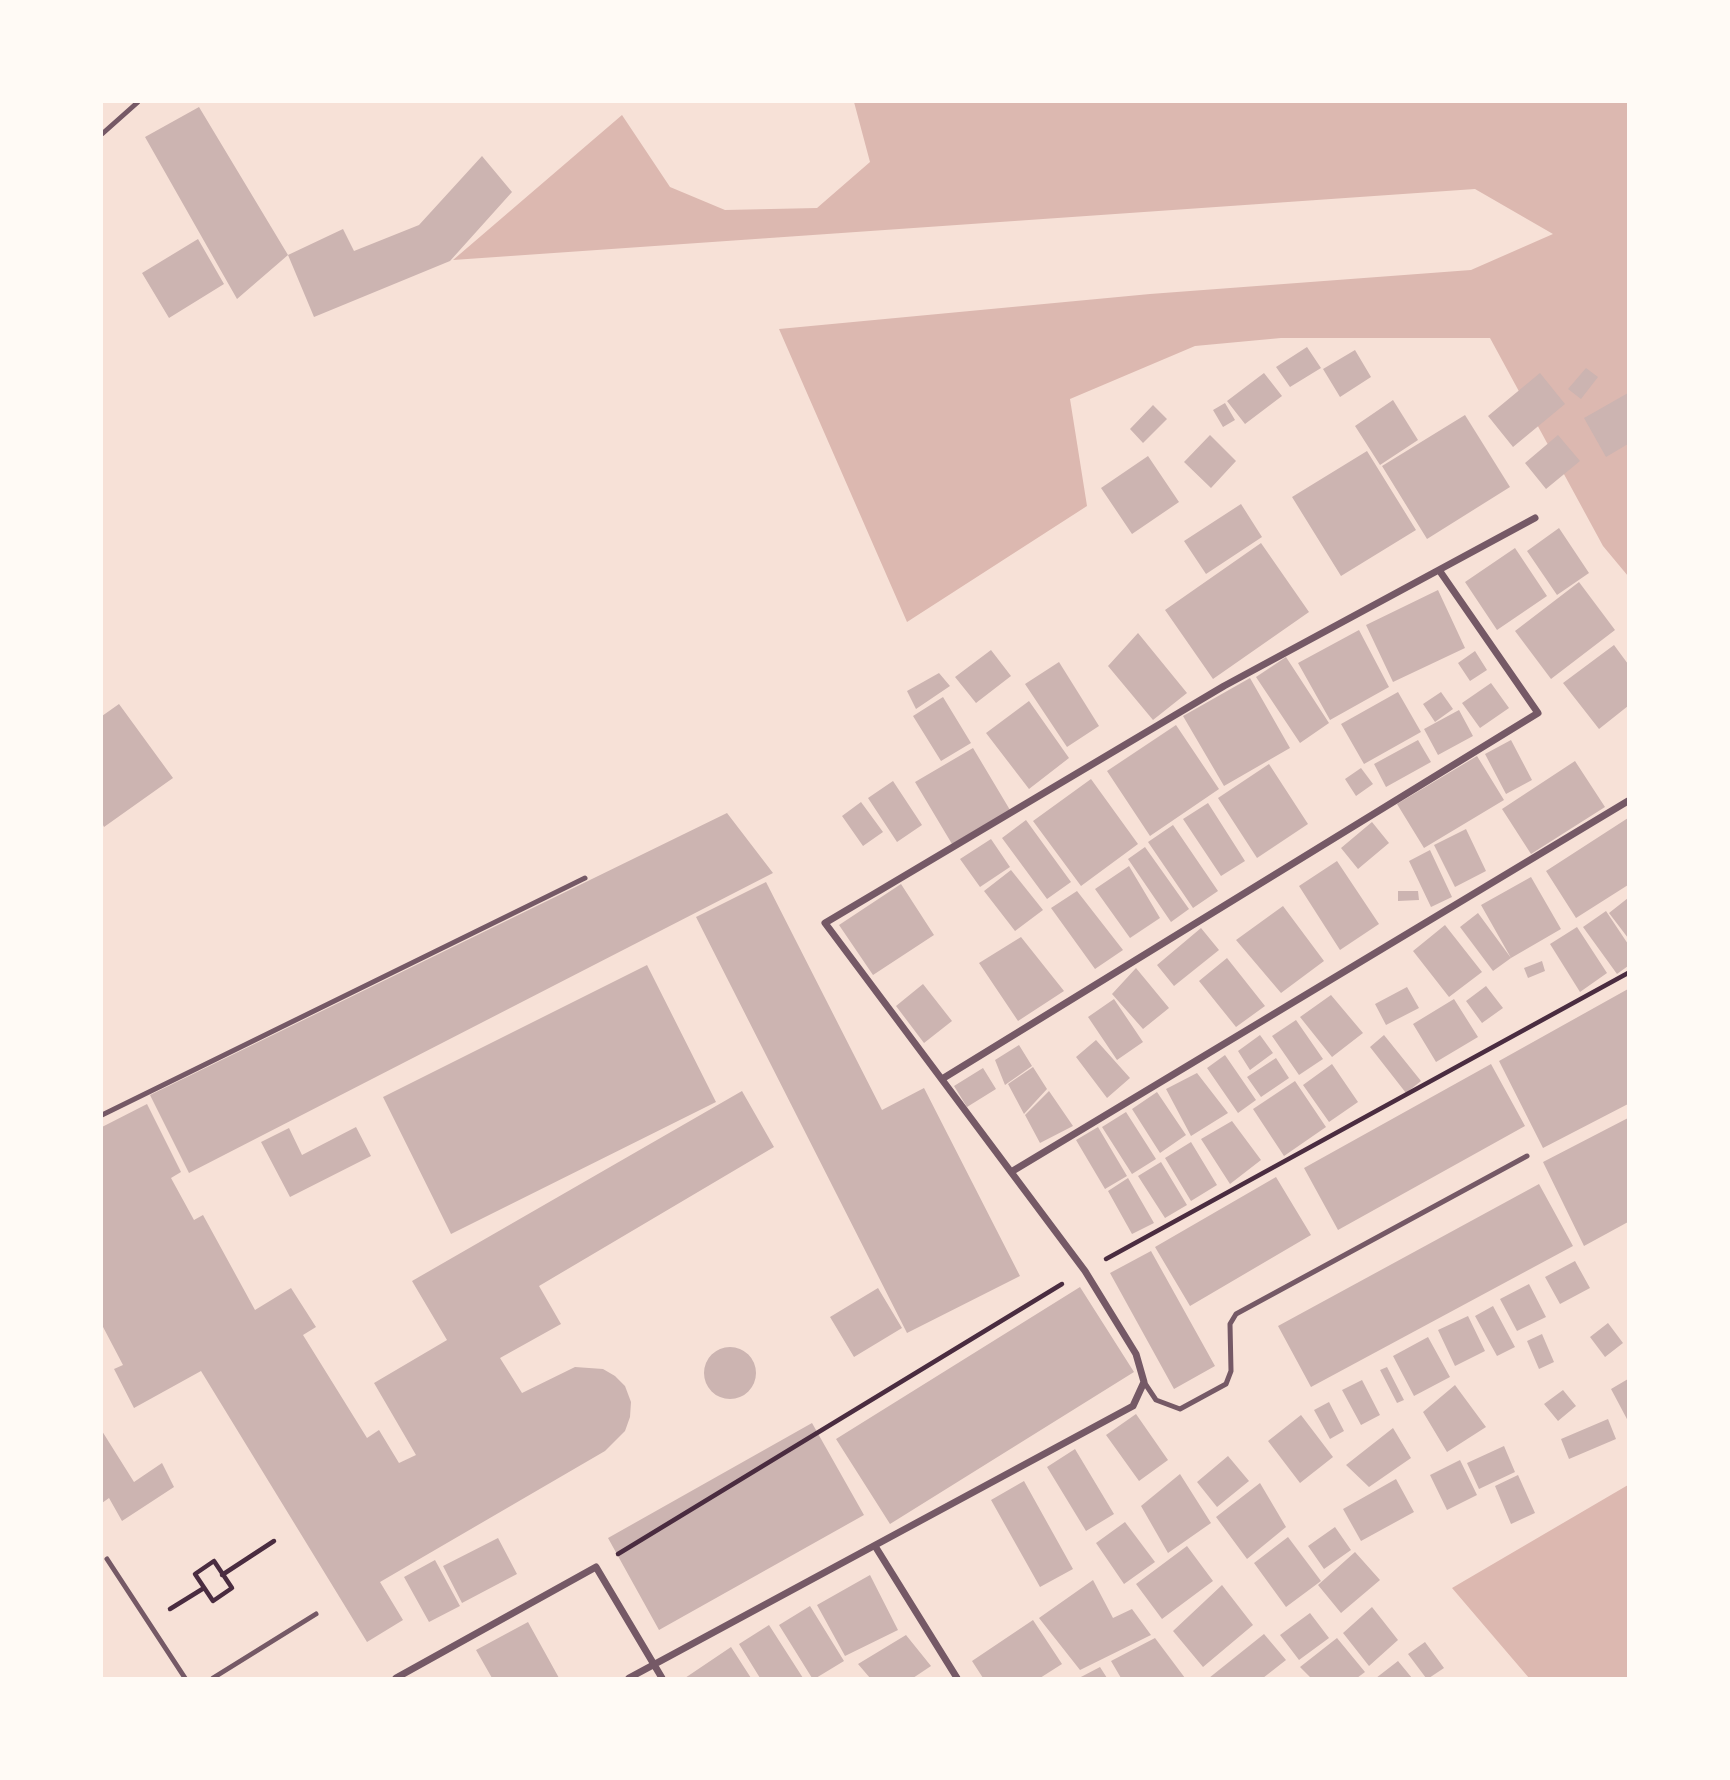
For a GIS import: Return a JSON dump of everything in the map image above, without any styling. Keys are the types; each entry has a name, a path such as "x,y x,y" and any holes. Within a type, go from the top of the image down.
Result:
{"street":[{"path":"629,1678 1133,1406 1144,1382 1136,1354 1085,1271 825,923 1224,686 1535,518"},
{"path":"942,1079 1538,713 1439,570"},
{"path":"1011,1172 1629,802"},
{"path":"875,1546 957,1678"},
{"path":"396,1678 596,1567 662,1678"}],"lane":[{"path":"102,134 138,102"},
{"path":"102,1115 585,878"},
{"path":"1144,1382 1156,1400 1180,1409 1226,1384 1231,1371 1230,1324 1236,1314 1527,1156"},
{"path":"107,1559 185,1678"},
{"path":"213,1678 316,1614"}],"path":[{"path":"596,1567 1085,1271 1629,973"},
{"path":"222,1575 274,1541"},
{"path":"214,1561 232,1588 213,1601 204,1588 195,1574 214,1561"},
{"path":"149,1623 204,1588"}],"shaded area":[{"path":"854,102 1628,102 1628,576 1603,546 1490,338 1281,338 1195,346 1070,399 1087,506 907,622 779,329 1150,294 1471,270 1553,234 1475,189 453,260 622,115 670,187 725,210 817,208 870,162"},
{"path":"1628,1485 1628,1678 1529,1678 1452,1588"}],"building":[{"path":"199,107 288,255 237,299 145,137"},
{"path":"482,156 512,192 450,261 314,317 288,255 343,229 354,251 419,225"},
{"path":"198,239 224,284 169,318 142,273"},
{"path":"1307,347 1321,368 1290,387 1276,367"},
{"path":"1355,350 1371,377 1340,397 1323,369"},
{"path":"1586,368 1598,377 1581,399 1568,389"},
{"path":"1264,373 1282,396 1245,424 1227,401"},
{"path":"1540,373 1565,404 1513,447 1488,416"},
{"path":"1628,393 1628,444 1606,457 1584,418"},
{"path":"1393,400 1418,440 1380,465 1355,426"},
{"path":"1225,403 1235,420 1223,427 1213,410"},
{"path":"1153,405 1167,419 1143,443 1130,429"},
{"path":"1465,415 1510,487 1427,539 1382,466"},
{"path":"1210,435 1236,461 1211,488 1184,462"},
{"path":"1558,435 1580,461 1546,489 1525,463"},
{"path":"1367,451 1416,530 1341,576 1292,497"},
{"path":"1148,456 1179,502 1132,534 1101,488"},
{"path":"1241,504 1262,537 1206,574 1184,541"},
{"path":"1559,528 1589,573 1557,595 1527,551"},
{"path":"1261,543 1309,612 1213,679 1165,610"},
{"path":"1515,548 1547,596 1497,630 1465,582"},
{"path":"1579,582 1615,630 1551,679 1515,631"},
{"path":"1438,590 1465,648 1393,682 1366,625"},
{"path":"1359,630 1389,687 1330,720 1298,663"},
{"path":"1138,633 1187,693 1153,720 1108,666"},
{"path":"1614,645 1628,664 1628,706 1599,729 1563,683"},
{"path":"991,650 1011,676 976,703 955,677"},
{"path":"1475,651 1487,670 1470,681 1458,663"},
{"path":"1286,657 1329,723 1300,743 1256,677"},
{"path":"1059,662 1099,726 1067,747 1025,684"},
{"path":"939,673 950,686 916,709 907,691"},
{"path":"1250,678 1290,748 1224,786 1183,716"},
{"path":"1491,683 1509,708 1480,728 1462,703"},
{"path":"1398,692 1421,732 1364,764 1341,724"},
{"path":"1441,692 1453,709 1435,722 1423,704"},
{"path":"943,697 971,743 941,761 913,716"},
{"path":"1029,701 1069,758 1029,789 986,733"},
{"path":"119,704 173,778 104,827 102,716"},
{"path":"1459,710 1473,736 1438,755 1424,729"},
{"path":"1176,725 1219,789 1150,836 1107,771"},
{"path":"1418,740 1431,762 1386,787 1374,764"},
{"path":"1511,740 1532,780 1506,794 1485,754"},
{"path":"973,748 1010,810 952,844 915,782"},
{"path":"1477,756 1504,800 1424,848 1397,804"},
{"path":"1575,761 1605,807 1531,854 1502,809"},
{"path":"1269,764 1308,824 1257,858 1218,798"},
{"path":"1361,768 1373,784 1356,796 1345,779"},
{"path":"1091,779 1138,844 1081,886 1033,821"},
{"path":"893,781 922,825 897,842 868,798"},
{"path":"861,802 883,832 863,846 842,816"},
{"path":"1208,803 1245,861 1221,876 1183,819"},
{"path":"727,813 773,873 189,1173 150,1095"},
{"path":"1628,818 1628,885 1576,918 1546,871"},
{"path":"1026,820 1071,882 1047,899 1002,838"},
{"path":"1372,822 1389,843 1358,869 1341,848"},
{"path":"1173,825 1218,891 1193,908 1148,842"},
{"path":"1466,829 1486,871 1455,887 1434,845"},
{"path":"991,839 1010,867 980,887 960,859"},
{"path":"1145,847 1189,909 1171,922 1128,859"},
{"path":"1430,850 1452,897 1431,907 1409,861"},
{"path":"1337,861 1379,924 1340,950 1299,886"},
{"path":"1129,866 1160,918 1130,938 1095,889"},
{"path":"1011,870 1043,910 1015,931 984,891"},
{"path":"1531,877 1561,929 1511,958 1481,905"},
{"path":"766,882 882,1110 924,1088 1020,1276 907,1333 696,917"},
{"path":"901,884 934,935 873,975 839,925"},
{"path":"1077,891 1123,950 1095,969 1051,908"},
{"path":"1398,891 1418,891 1419,900 1398,901"},
{"path":"1628,898 1628,938 1609,913"},
{"path":"1283,906 1324,961 1281,993 1236,940"},
{"path":"1606,911 1628,944 1628,966 1617,974 1583,927"},
{"path":"1478,913 1511,958 1493,971 1460,927"},
{"path":"1445,925 1482,972 1449,997 1413,951"},
{"path":"1577,927 1607,973 1580,992 1550,944"},
{"path":"1201,928 1219,950 1174,986 1157,965"},
{"path":"1021,937 1064,991 1018,1021 979,963"},
{"path":"1227,958 1265,1006 1236,1027 1199,981"},
{"path":"1542,961 1545,971 1528,978 1524,968"},
{"path":"647,965 716,1102 451,1234 383,1097"},
{"path":"1136,968 1169,1008 1143,1029 1112,994"},
{"path":"923,984 952,1021 924,1043 896,1006"},
{"path":"1486,986 1503,1008 1482,1023 1466,1001"},
{"path":"1407,987 1419,1008 1386,1025 1375,1004"},
{"path":"1628,989 1628,1104 1543,1148 1499,1061"},
{"path":"1331,995 1363,1033 1332,1057 1300,1017"},
{"path":"1114,999 1143,1042 1117,1060 1088,1017"},
{"path":"1454,999 1478,1037 1436,1062 1413,1024"},
{"path":"1296,1020 1323,1059 1299,1075 1272,1036"},
{"path":"1260,1035 1273,1053 1250,1070 1238,1051"},
{"path":"1384,1035 1421,1081 1406,1093 1370,1047"},
{"path":"1096,1040 1130,1078 1107,1098 1076,1057"},
{"path":"1019,1045 1032,1066 1005,1085 995,1060"},
{"path":"1225,1055 1256,1100 1238,1113 1207,1068"},
{"path":"1276,1058 1289,1078 1261,1097 1247,1077"},
{"path":"1332,1064 1358,1102 1329,1122 1303,1085"},
{"path":"1491,1064 1525,1126 1338,1230 1304,1168"},
{"path":"1033,1067 1047,1089 1024,1114 1008,1084"},
{"path":"983,1068 996,1089 967,1107 954,1086"},
{"path":"1197,1073 1228,1113 1191,1136 1166,1089"},
{"path":"1295,1081 1326,1127 1284,1156 1253,1109"},
{"path":"742,1091 774,1147 539,1286 561,1324 500,1358 522,1393 575,1367 603,1369 615,1376 625,1386 631,1402 625,1431 605,1451 380,1582 403,1620 367,1642 201,1371 134,1408 114,1369 123,1365 102,1325 102,1127 147,1104 181,1172 171,1178 194,1220 203,1215 255,1310 291,1288 316,1327 303,1335 367,1438 379,1430 399,1463 416,1455 374,1383 447,1340 412,1281"},
{"path":"1049,1091 1073,1126 1040,1143 1025,1115"},
{"path":"1157,1092 1186,1135 1160,1153 1132,1109"},
{"path":"1126,1112 1156,1159 1132,1174 1102,1127"},
{"path":"1628,1118 1628,1222 1584,1246 1543,1162"},
{"path":"1232,1121 1261,1160 1230,1184 1201,1139"},
{"path":"356,1127 371,1156 290,1197 261,1142 289,1128 302,1155"},
{"path":"1098,1127 1127,1176 1105,1189 1076,1140"},
{"path":"1191,1142 1217,1185 1191,1201 1165,1158"},
{"path":"1161,1162 1187,1205 1165,1218 1138,1176"},
{"path":"1276,1177 1311,1235 1190,1306 1155,1247"},
{"path":"1128,1178 1154,1223 1132,1234 1108,1191"},
{"path":"1539,1184 1573,1246 1311,1387 1278,1326"},
{"path":"1151,1251 1215,1366 1174,1389 1110,1273"},
{"path":"1575,1261 1590,1288 1560,1304 1545,1277"},
{"path":"1529,1284 1546,1317 1517,1331 1500,1299"},
{"path":"1080,1287 1134,1372 890,1524 836,1439"},
{"path":"878,1288 902,1328 854,1357 830,1317"},
{"path":"1493,1306 1515,1347 1497,1356 1475,1316"},
{"path":"1468,1316 1485,1351 1455,1366 1438,1330"},
{"path":"1608,1323 1623,1343 1605,1357 1590,1337"},
{"path":"1542,1334 1554,1362 1539,1369 1527,1341"},
{"path":"1428,1337 1450,1377 1414,1396 1393,1356"},
{"path":"730,1347 740,1349 748,1355 754,1363 754,1383 748,1391 740,1397 730,1399 720,1397 712,1391 706,1383 704,1373 706,1363 712,1355 720,1349"},
{"path":"1387,1367 1404,1400 1397,1403 1380,1370"},
{"path":"1628,1379 1628,1421 1611,1389"},
{"path":"1362,1380 1380,1415 1361,1425 1342,1390"},
{"path":"1455,1385 1486,1427 1447,1452 1423,1412"},
{"path":"1563,1390 1576,1406 1558,1421 1544,1404"},
{"path":"1329,1402 1344,1431 1330,1439 1314,1410"},
{"path":"1136,1414 1168,1460 1139,1481 1106,1435"},
{"path":"1301,1415 1333,1457 1300,1483 1268,1441"},
{"path":"1608,1419 1616,1439 1569,1459 1561,1439"},
{"path":"812,1423 864,1515 659,1630 608,1538"},
{"path":"1393,1428 1411,1458 1369,1487 1346,1465"},
{"path":"102,1431 134,1482 162,1463 174,1487 122,1521 109,1498 102,1503"},
{"path":"1504,1446 1515,1472 1479,1489 1467,1463"},
{"path":"1075,1449 1114,1514 1086,1531 1047,1467"},
{"path":"1228,1456 1249,1481 1217,1507 1197,1482"},
{"path":"1460,1460 1477,1495 1447,1510 1430,1475"},
{"path":"1180,1474 1211,1523 1168,1553 1141,1506"},
{"path":"1518,1475 1535,1513 1511,1524 1495,1486"},
{"path":"1396,1479 1414,1512 1361,1541 1343,1509"},
{"path":"1024,1481 1073,1569 1040,1587 991,1500"},
{"path":"1260,1483 1286,1527 1247,1559 1216,1517"},
{"path":"1125,1522 1155,1562 1124,1584 1096,1543"},
{"path":"1335,1527 1351,1550 1324,1569 1308,1546"},
{"path":"1288,1537 1321,1581 1286,1607 1254,1563"},
{"path":"498,1538 517,1574 462,1603 443,1566"},
{"path":"1187,1546 1213,1581 1162,1619 1136,1584"},
{"path":"1355,1552 1380,1580 1341,1613 1318,1585"},
{"path":"435,1560 460,1606 429,1622 404,1577"},
{"path":"870,1575 898,1630 845,1656 817,1605"},
{"path":"1093,1580 1113,1618 1132,1609 1151,1635 1080,1670 1039,1618"},
{"path":"1222,1585 1253,1625 1203,1667 1173,1631"},
{"path":"810,1606 844,1661 816,1678 812,1678 779,1625"},
{"path":"1372,1607 1398,1640 1369,1666 1343,1633"},
{"path":"1310,1613 1329,1638 1299,1660 1280,1635"},
{"path":"1033,1620 1062,1664 1040,1678 983,1678 972,1661"},
{"path":"528,1622 559,1678 492,1678 476,1650"},
{"path":"769,1625 803,1678 760,1678 739,1644"},
{"path":"1264,1634 1286,1660 1263,1678 1209,1678"},
{"path":"906,1635 931,1666 913,1678 870,1678 858,1664"},
{"path":"1155,1638 1185,1678 1121,1678 1111,1661"},
{"path":"1337,1638 1365,1672 1357,1678 1311,1678 1300,1667"},
{"path":"1425,1642 1444,1668 1429,1678 1426,1678 1408,1654"},
{"path":"731,1647 751,1678 685,1678"},
{"path":"1398,1661 1412,1678 1376,1678"},
{"path":"1100,1667 1107,1678 1079,1678"}]}
